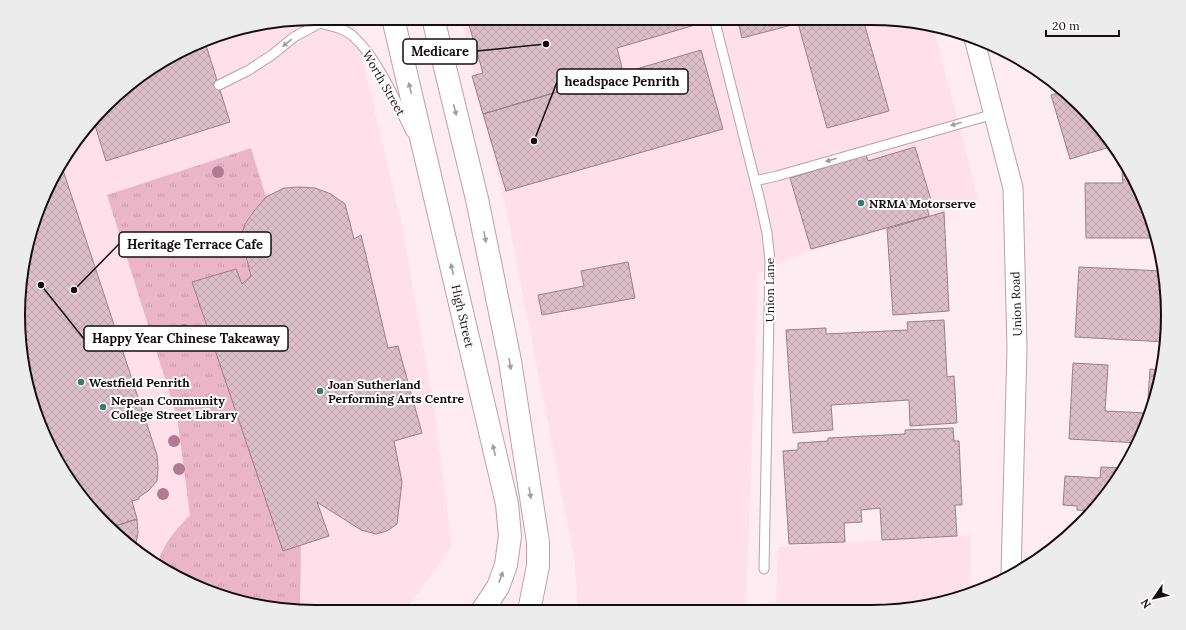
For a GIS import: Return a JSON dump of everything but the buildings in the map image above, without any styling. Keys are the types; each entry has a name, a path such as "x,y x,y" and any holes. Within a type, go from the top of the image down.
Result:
{"main road":[{"name":"High Street","path":"395,25 507,504 510,536 506,565 498,587 486,605"},
{"path":"435,25 477,199 510,361 538,542 538,566 531,605"}],"street":[{"name":"Union Road","path":"976,45 1013,188 1017,348 1011,569"}],"lane":[{"path":"219,85 250,70 272,55 294,37 316,25"},
{"name":"Worth Street","path":"329,25 338,27 353,36 367,52 382,74 428,164"},
{"name":"Union Lane","path":"716,25 767,233 770,261 764,569"},
{"path":"755,181 994,114"}],"shaded area":[{"path":"355,25 403,231 434,407 452,546 409,605 315,605 277,603 258,599 222,590 204,583 170,566 138,545 97,506 85,492 64,460 40,408 27,353 25,315 27,277 35,240 40,222 55,187 64,170 85,138 124,97 138,85 170,64 222,40 258,31 277,27"},
{"path":"463,25 871,25 909,27 935,32 979,202 797,255 758,274 746,605 578,605 575,562 507,214"},
{"path":"971,535 970,588 964,590 909,603 871,605 746,605 776,602 778,547"}],"green space":[{"path":"251,148 266,197 254,210 242,231 241,237 243,250 251,276 242,284 236,269 229,271 283,551 301,545 300,604 277,603 222,590 187,575 159,559 167,543 190,515 177,417 107,195"}],"place":[{"name":"Medicare","path":"546,44"},
{"name":"headspace Penrith","path":"534,141"},
{"name":"NRMA Motorserve","path":"861,203"},
{"name":"Happy Year Chinese Takeaway","path":"41,285"},
{"name":"Heritage Terrace Cafe","path":"74,290"},
{"name":"Westfield Penrith","path":"81,382"},
{"name":"Joan Sutherland Performing Arts Centre","path":"320,391"},
{"name":"Nepean Community College Street Library","path":"103,407"}]}
